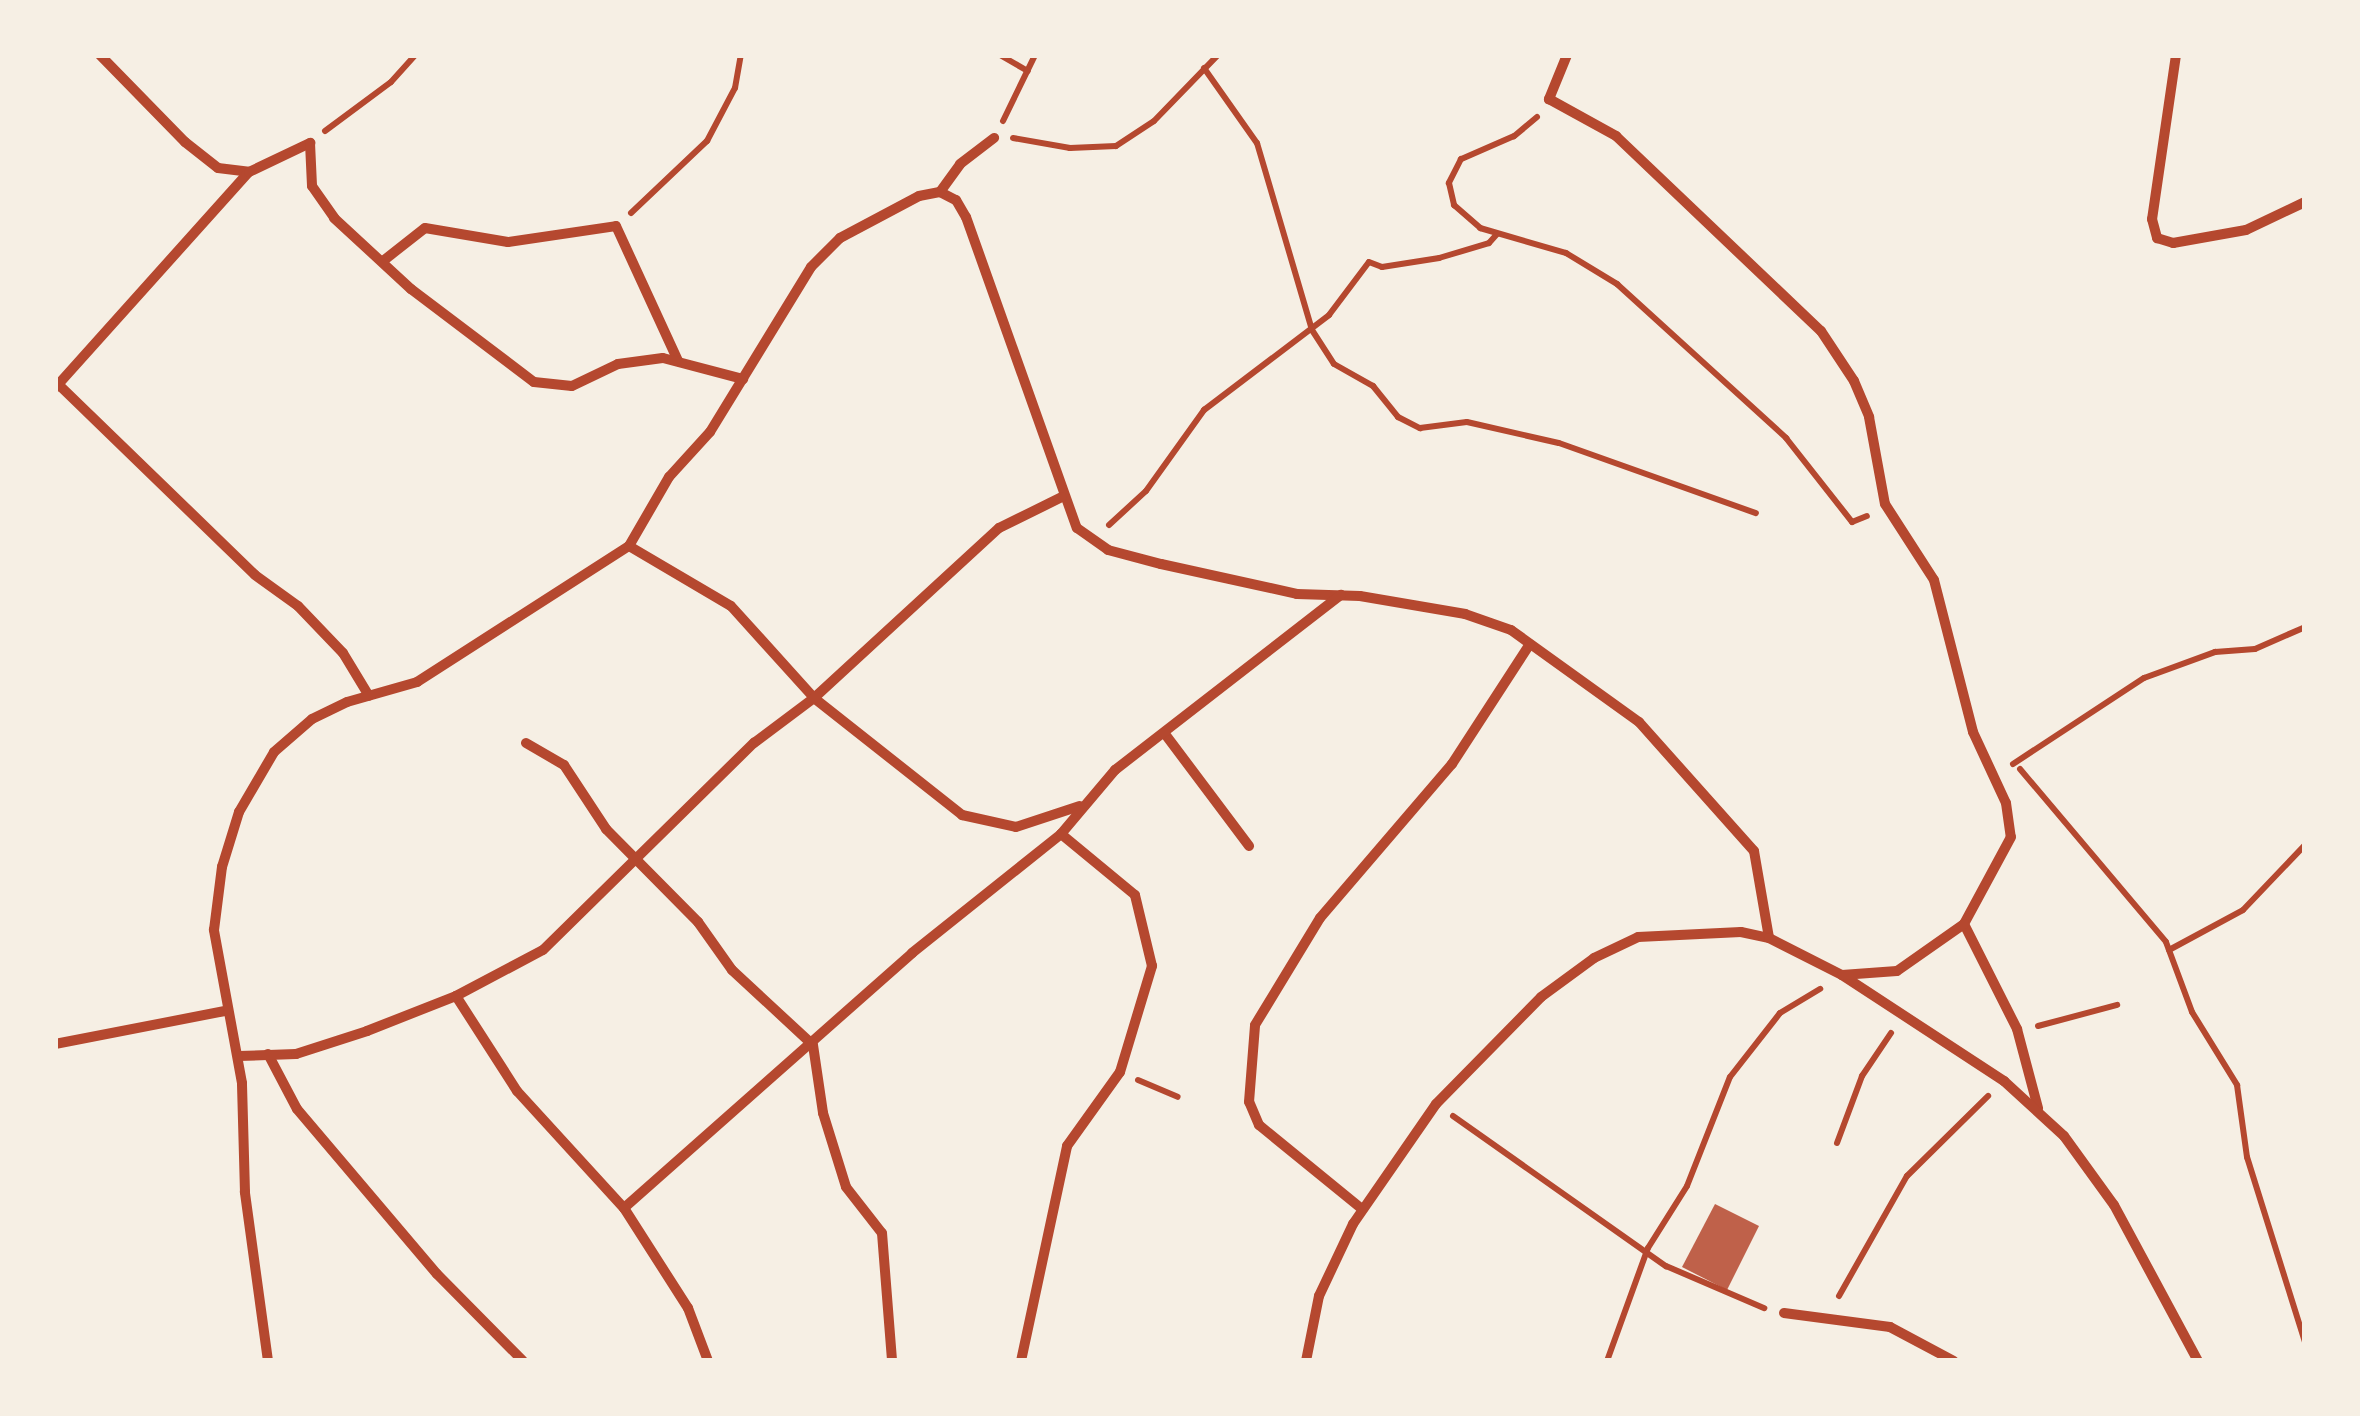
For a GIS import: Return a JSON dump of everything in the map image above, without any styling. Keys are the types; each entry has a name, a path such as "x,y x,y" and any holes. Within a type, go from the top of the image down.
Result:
{"street":[{"path":"100,55 185,142 218,168 248,172"},
{"path":"1567,55 1549,99 1616,136 1820,331 1869,417 1884,504 1934,580 1972,732 1994,774 2011,837 1964,924 1897,971 1842,975"},
{"path":"2176,55 2152,219 2157,238 2172,243 2246,230 2305,202"},
{"path":"940,192 960,164 994,138"},
{"path":"369,696 343,654 298,606 255,575 57,386 248,172 310,143 312,186 334,218 534,382 572,386 618,364 678,361 743,380"},
{"path":"268,1361 245,1192 238,1056 226,1011 214,930 222,866 240,812 274,752 312,720 369,696 417,682 630,546 670,477 710,432 790,296 840,238 919,196 940,192 956,200 966,217 1057,460 1062,497 1077,528 1108,550 1249,584 1465,614 1530,644 1639,722 1754,851 1768,938"},
{"path":"383,261 424,228 508,242 616,226 678,361"},
{"path":"238,1056 296,1054 456,996 543,950 639,861 754,742 814,698 999,528 1062,497"},
{"path":"630,546 731,606 814,698 962,815 1016,827 1080,806"},
{"path":"624,1208 813,1046 912,954 1062,834 1080,806 1342,595"},
{"path":"1362,1210 1260,1125 1249,1102 1255,1026 1320,918 1452,764 1530,644"},
{"path":"1165,734 1249,846"},
{"path":"526,743 564,765 606,829 698,922 732,970 813,1046 823,1113 846,1186 882,1233 892,1361"},
{"path":"1022,1361 1067,1146 1120,1072 1152,966 1149,935 1136,895 1062,834"},
{"path":"1964,924 2017,1030 2038,1108"},
{"path":"1306,1361 1320,1296 1362,1210 1436,1104 1541,997 1594,958 1638,937 1740,932 1768,938 1906,1012 2038,1108 2114,1205 2198,1361"},
{"path":"456,996 517,1091 624,1208 688,1308 708,1361"},
{"path":"55,1044 226,1011"},
{"path":"268,1054 297,1110 437,1274 522,1361"},
{"path":"1784,1312 1821,1322 1890,1327 1954,1361"}],"path":[{"path":"310,143 391,82 415,55"},
{"path":"616,226 707,141 736,88 741,55"},
{"path":"1000,55 1028,71"},
{"path":"1035,55 994,138 1116,146 1154,120 1218,55"},
{"path":"1204,68 1256,142 1312,330 1334,364 1374,386 1398,418 1420,428 1467,422 1541,438 1756,513"},
{"path":"1549,99 1514,136 1461,159 1449,183 1454,204 1498,234 1566,253 1617,284 1786,438 1852,522 1884,504"},
{"path":"1096,542 1146,492 1204,410 1312,330 1369,262 1382,267 1438,258 1489,244 1498,234"},
{"path":"1994,774 2144,678 2215,652 2254,649 2305,626"},
{"path":"2015,764 2169,950 2192,1012 2237,1085 2248,1157 2305,1342"},
{"path":"2169,950 2243,910 2305,845"},
{"path":"1607,1361 1648,1248 1687,1186 1730,1077 1780,1014 1842,975"},
{"path":"2017,1030 2117,1005"},
{"path":"1837,1143 1862,1076 1906,1012"},
{"path":"1120,1072 1178,1097"},
{"path":"1821,1322 1907,1176 2004,1081"},
{"path":"1436,1104 1648,1248 1666,1266 1737,1302 1784,1312"}],"building":[{"path":"1715,1204 1759,1226 1727,1290 1682,1267"}]}
